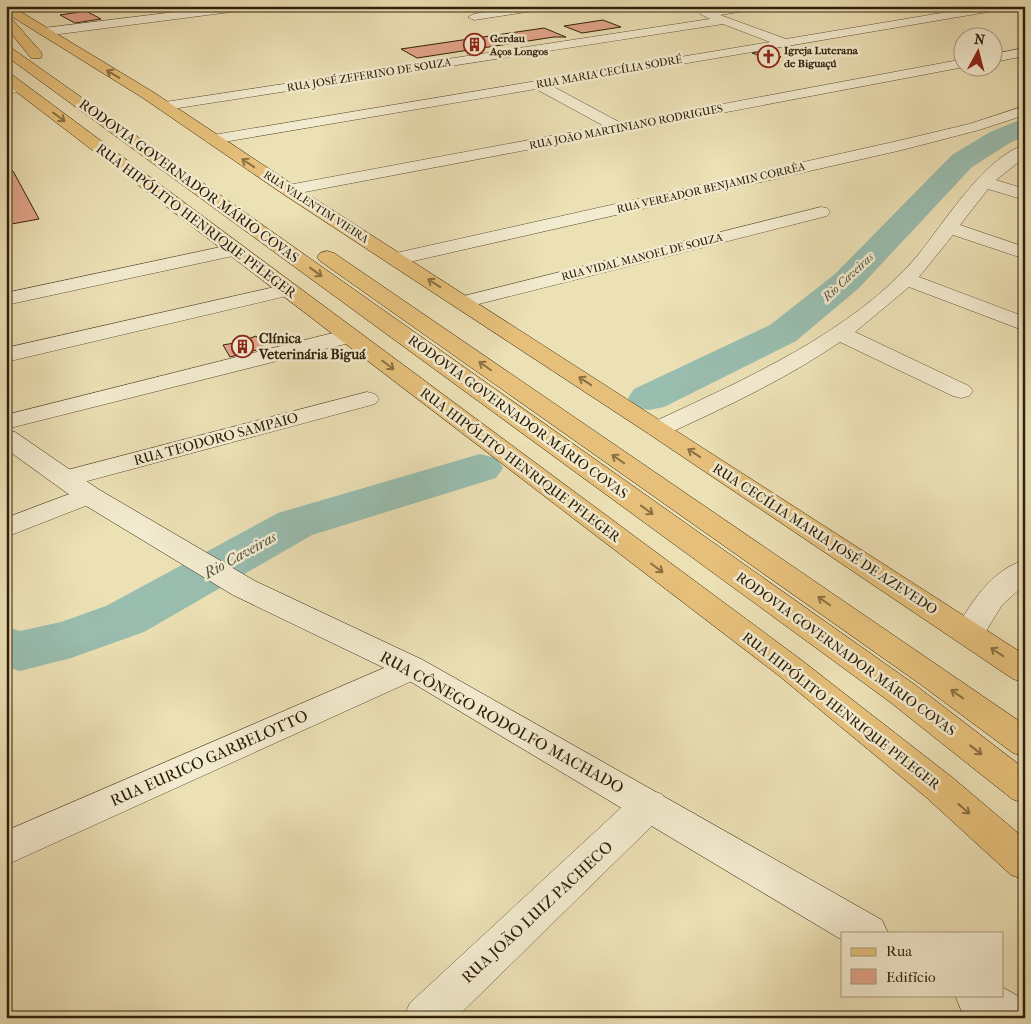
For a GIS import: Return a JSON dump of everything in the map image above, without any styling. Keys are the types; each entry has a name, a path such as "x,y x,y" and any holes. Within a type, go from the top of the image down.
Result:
{"main road":[{"name":"RUA VALENTIM VIEIRA","path":"6,8 164,106 289,190 626,408"},
{"path":"6,19 36,55"},
{"name":"RODOVIA GOVERNADOR MÁRIO COVAS","path":"6,35 924,670 1025,743"},
{"name":"RODOVIA GOVERNADOR MÁRIO COVAS","path":"6,50 902,693 1025,790"},
{"path":"6,58 47,79"},
{"name":"RUA HIPÓLITO HENRIQUE PFLEGER","path":"11,85 235,250 853,717 940,788 1025,863"},
{"name":"RUA CECÍLIA MARIA JOSÉ DE AZEVEDO","path":"626,408 1025,671"}],"street":[{"path":"44,32 254,6"},
{"path":"474,17 546,6"},
{"path":"757,6 701,12 786,42"},
{"name":"RUA MARIA CECÍLIA SODRÉ","path":"212,139 1005,6"},
{"name":"RUA JOSÉ ZEFERINO DE SOUZA","path":"164,106 722,20"},
{"path":"1004,56 1025,52"},
{"path":"1004,60 1025,66"},
{"name":"RUA JOÃO MARTINIANO RODRIGUES","path":"289,190 954,65"},
{"path":"538,84 619,128"},
{"name":"RUA VEREADOR BENJAMIN CORRÊA","path":"396,259 902,145 974,127 1025,110"},
{"path":"658,429 776,372 839,333 906,279 927,257 984,182 1001,164 1025,150"},
{"path":"984,182 1025,195"},
{"name":"RUA VIDAL MANOEL DE SOUZA","path":"463,302 821,212"},
{"path":"949,227 1025,253"},
{"path":"6,298 235,250"},
{"path":"906,279 1025,325"},
{"path":"6,355 288,290"},
{"path":"839,333 961,391"},
{"path":"6,422 349,336"},
{"name":"RUA TEODORO SAMPAIO","path":"65,479 367,399"},
{"name":"RUA CÔNEGO RODOLFO MACHADO","path":"6,437 88,495 244,588 412,668 866,932"},
{"path":"6,528 88,495"},
{"path":"969,633 993,594 1011,578 1025,570"},
{"name":"RUA EURICO GARBELOTTO","path":"6,849 412,668"},
{"name":"RUA JOÃO LUIZ PACHECO","path":"425,1018 649,806"},
{"path":"978,996 1015,1018"}],"building":[{"path":"86,11 101,19 75,23 60,15"},
{"path":"603,20 621,27 582,33 564,26"},
{"name":"Gerdau Aços Longos","path":"544,28 566,37 554,37 417,58 401,49"},
{"name":"Igreja Luterana de Biguaçú","path":"767,50 781,57 768,59 752,53"},
{"path":"13,171 39,219 6,225 6,172"},
{"name":"Clínica Veterinária Biguá","path":"256,336 264,348 230,357 223,345 240,342"}],"waterway":[{"name":"Rio Caveiras","path":"649,398 783,333 847,281 962,161 999,138 1025,126"},
{"name":"Rio Caveiras","path":"6,647 20,651 71,639 125,619 295,524 480,468"},
{"path":"6,671 20,651"}],"place":[{"name":"Gerdau Aços Longos","path":"474,44"},
{"name":"Igreja Luterana de Biguaçú","path":"768,56"},
{"name":"Clínica Veterinária Biguá","path":"243,346"}]}
